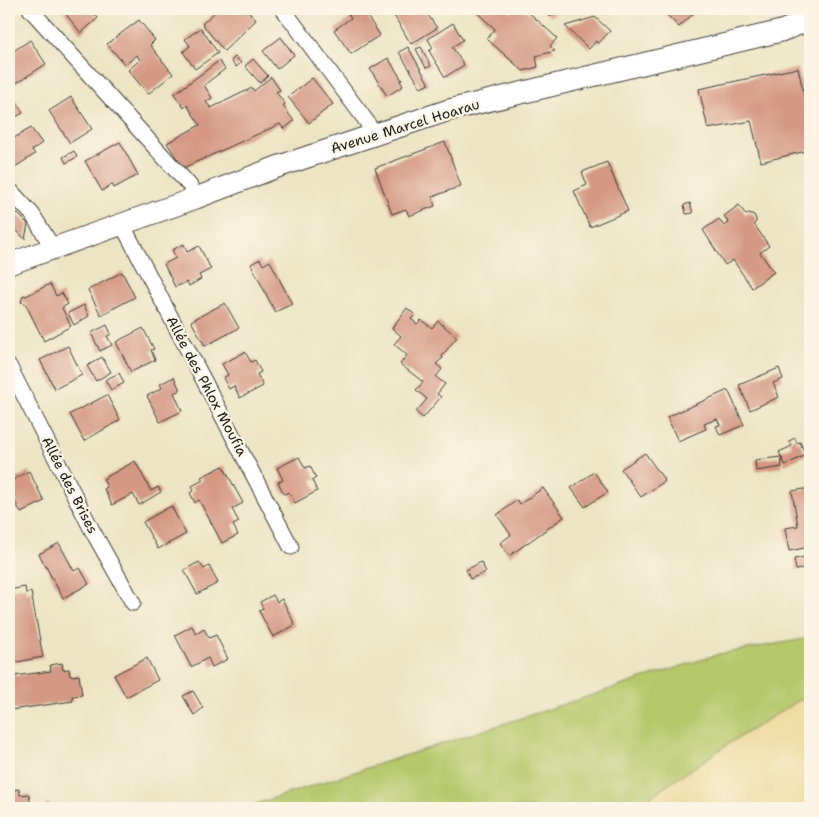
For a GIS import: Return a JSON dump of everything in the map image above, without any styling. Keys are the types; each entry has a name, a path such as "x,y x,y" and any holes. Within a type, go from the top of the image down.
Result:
{"main road":[{"name":"Avenue Marcel Hoarau","path":"9,264 196,198 277,167 449,110 772,34 809,22"}],"street":[{"path":"30,9 190,186 196,198"},
{"path":"284,9 367,122 372,134"},
{"path":"9,189 32,214 53,248"},
{"name":"Allée des Phlox Moufia","path":"122,224 291,547"},
{"name":"Allée des Brises","path":"9,366 92,530 133,603"}],"green space":[{"path":"810,638 810,698 798,701 730,743 634,808 243,808 719,654"}],"sand":[{"path":"810,698 810,808 634,808 730,743 798,701"}],"building":[{"path":"68,9 91,9 98,18 81,33 64,12"},
{"path":"93,9 103,9 96,14"},
{"path":"218,9 246,9 256,20 224,51 202,24"},
{"path":"345,9 362,9 380,35 351,54 334,30 351,18"},
{"path":"390,9 424,9 437,28 411,44"},
{"path":"473,9 508,9 511,12 514,9 525,9 557,38 550,46 555,51 536,56 538,67 523,71 487,39 495,29"},
{"path":"544,9 560,9 550,17"},
{"path":"661,9 694,9 696,11 679,27"},
{"path":"595,17 610,31 598,44 596,41 589,49 565,26"},
{"path":"139,20 155,40 150,45 173,74 148,94 128,70 140,60 137,55 125,65 107,44"},
{"path":"453,23 463,40 452,47 464,65 445,77 429,51 433,48 428,39"},
{"path":"201,28 218,53 195,69 183,52 190,46 185,39"},
{"path":"281,37 294,55 277,69 263,51"},
{"path":"30,40 46,64 15,84 9,74 9,54"},
{"path":"408,47 429,84 421,88 399,52"},
{"path":"421,47 431,66 426,68 416,49"},
{"path":"235,57 241,63 236,67 231,61"},
{"path":"388,58 402,80 400,81 403,86 387,96 370,69"},
{"path":"253,59 268,76 260,83 245,66"},
{"path":"219,61 225,69 204,85 212,98 206,102 211,108 252,88 254,91 271,77 280,90 276,92 285,104 283,106 294,121 284,129 280,124 183,168 167,143 200,125 187,105 184,108 174,94"},
{"path":"798,68 810,122 810,150 761,162 751,121 708,129 699,89"},
{"path":"312,78 333,104 309,123 288,97"},
{"path":"9,88 23,113 9,121"},
{"path":"71,97 92,129 70,143 49,111"},
{"path":"31,128 42,143 32,150 35,154 15,167 9,157 9,141"},
{"path":"120,142 138,175 114,188 112,184 102,191 85,161"},
{"path":"445,142 461,186 432,197 435,206 409,216 406,209 392,214 375,168"},
{"path":"74,151 77,157 66,163 63,157"},
{"path":"607,162 628,211 590,227 574,191 587,185 582,172"},
{"path":"690,203 693,213 686,214 684,205"},
{"path":"9,205 28,224 25,239 9,223"},
{"path":"739,205 746,215 749,213 754,215 756,222 754,224 769,246 760,253 774,272 752,288 733,260 725,265 703,230 719,219 724,226 729,223 724,216"},
{"path":"184,244 187,252 199,246 211,269 199,275 201,279 189,286 187,282 175,287 164,264 176,258 172,250"},
{"path":"260,259 263,265 270,261 292,304 275,312 251,264"},
{"path":"122,272 135,297 101,315 88,290"},
{"path":"50,284 56,296 62,293 68,304 62,308 71,326 44,341 25,303 21,302 23,295 26,296"},
{"path":"225,303 239,328 205,346 191,321"},
{"path":"84,305 89,316 74,325 68,313"},
{"path":"407,308 415,315 411,319 417,324 421,320 432,328 438,321 457,337 442,356 443,358 436,364 442,369 436,377 445,384 437,394 441,397 423,418 416,412 427,399 416,390 423,382 400,364 407,355 394,344 401,336 392,328"},
{"path":"107,325 111,334 107,336 112,345 100,351 91,333"},
{"path":"143,328 154,349 151,350 155,360 131,372 116,342"},
{"path":"68,346 82,375 55,389 40,360"},
{"path":"245,352 251,362 255,360 261,372 257,374 263,386 240,398 234,386 229,389 223,378 228,375 222,364"},
{"path":"102,357 111,372 96,381 87,366"},
{"path":"779,368 783,379 773,383 779,397 750,410 739,385"},
{"path":"119,373 124,383 111,390 105,380"},
{"path":"174,377 180,390 174,393 182,411 160,422 147,396 162,388 160,384"},
{"path":"728,390 744,425 720,435 716,426 720,425 717,419 704,424 706,429 678,441 667,417"},
{"path":"107,395 120,420 84,441 70,414"},
{"path":"795,438 797,443 800,442 806,455 785,465 779,452 792,446 789,441"},
{"path":"645,453 665,481 641,497 621,469"},
{"path":"299,457 305,468 310,466 316,478 312,480 317,491 295,503 289,492 284,494 278,482 283,480 277,468"},
{"path":"781,457 782,467 756,471 755,460"},
{"path":"135,461 151,491 158,487 161,492 139,505 133,494 112,505 104,489 107,487 103,479"},
{"path":"223,466 243,503 232,509 239,522 233,525 238,535 222,543 199,500 195,503 190,493 194,490 192,486 203,480 201,477"},
{"path":"29,471 44,501 21,513 9,490 9,482"},
{"path":"594,472 608,492 585,507 571,488"},
{"path":"543,488 564,517 509,556 500,543 511,535 497,515 517,500 520,504"},
{"path":"810,488 810,547 789,551 785,528 798,526 792,491"},
{"path":"171,506 186,534 158,549 143,522"},
{"path":"59,543 74,571 80,568 89,584 63,598 39,554"},
{"path":"810,556 810,567 796,570 794,559"},
{"path":"199,562 204,569 209,566 218,583 197,594 184,570"},
{"path":"481,562 486,572 470,579 466,570"},
{"path":"25,587 26,593 31,592 43,657 12,663 9,645 13,644 12,636 9,637 9,590"},
{"path":"273,595 277,602 282,599 295,625 273,637 259,611 263,609 260,602"},
{"path":"192,626 196,634 204,629 209,638 216,635 228,659 212,667 208,658 191,667 175,635"},
{"path":"147,658 158,680 126,697 114,675"},
{"path":"62,663 63,670 69,669 70,676 79,675 82,695 72,696 73,701 11,710 9,671 14,670 15,676 51,671 50,665"},
{"path":"193,691 203,708 194,715 183,696"},
{"path":"19,789 20,795 29,794 31,808 9,808 9,791"},
{"path":"47,803 55,808 44,808"}]}
